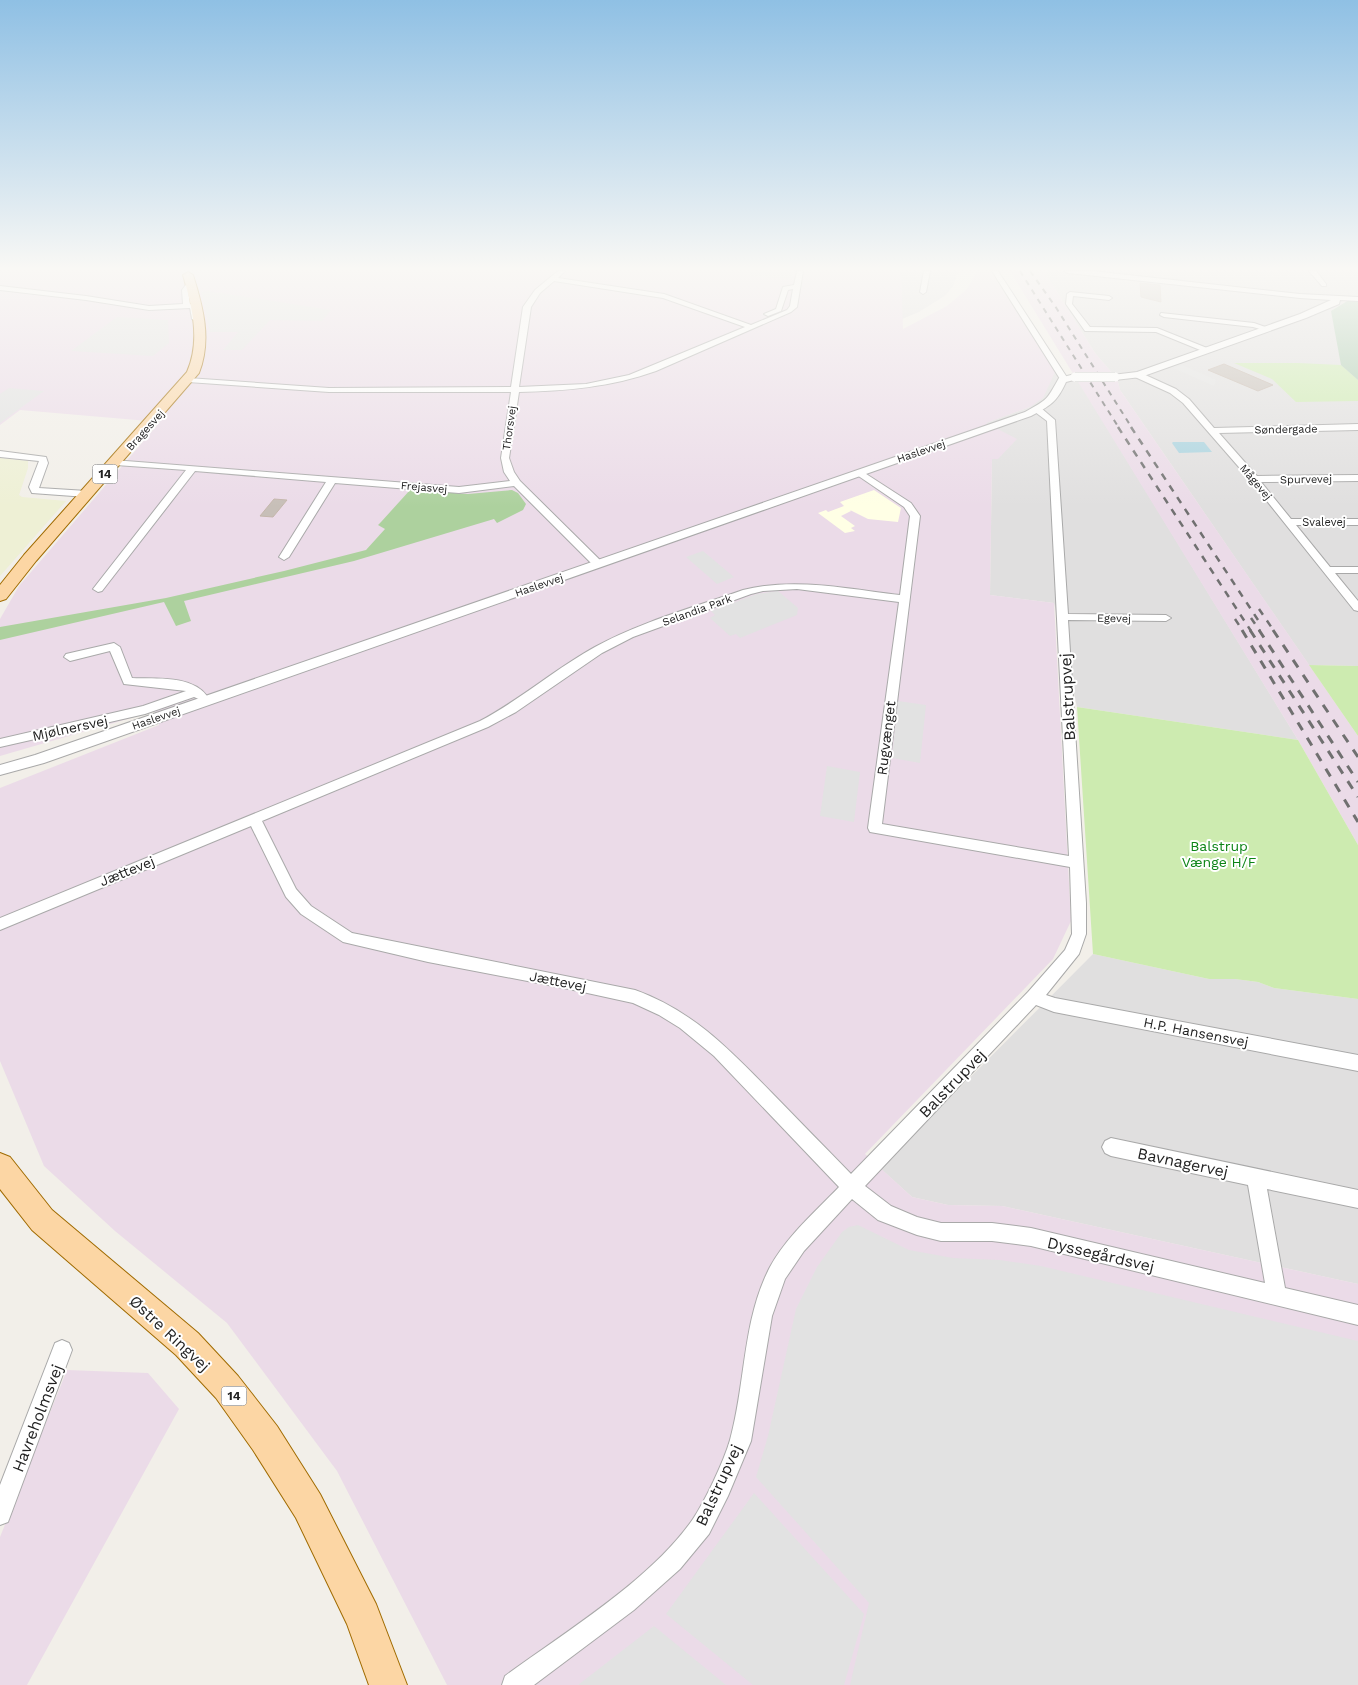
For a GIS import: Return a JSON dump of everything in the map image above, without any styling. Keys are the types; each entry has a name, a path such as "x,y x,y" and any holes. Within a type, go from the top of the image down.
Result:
{"main road":[{"name":"Bragesvej","path":"0,596 16,575 188,380 198,364 201,350"},
{"name":"Østre Ringvej","path":"0,1167 42,1220 187,1344 227,1387 265,1438 308,1506 363,1617 388,1685"}],"street":[{"name":"Thorsvej","path":"521,350 505,458 509,472 516,483 598,564"},
{"path":"188,380 329,390 392,391 586,386 631,377 698,350"},
{"path":"1050,350 1070,378"},
{"path":"1038,410 1055,396 1061,382 1070,378 1138,375 1208,350"},
{"name":"Mågevej","path":"1138,375 1181,396 1254,479 1358,608"},
{"name":"Haslevvej","path":"0,777 39,759 202,696 598,564 1038,410"},
{"name":"Balstrupvej","path":"514,1685 626,1602 672,1561 701,1526 740,1441 762,1316 777,1274 797,1244 1034,997 1071,954 1079,934 1063,617 1051,420 1038,410"},
{"name":"Søndergade","path":"1213,431 1358,427"},
{"path":"0,454 43,459 44,464 34,487 35,491 87,494"},
{"name":"Frejasvej","path":"116,462 459,490 490,488 516,483"},
{"path":"98,588 193,468"},
{"name":"Rugvænget","path":"860,473 908,505 913,510 914,516 875,828 1076,863"},
{"name":"Spurvevej","path":"1254,479 1358,478"},
{"path":"284,557 332,480"},
{"name":"Svalevej","path":"1289,522 1358,522"},
{"path":"1328,570 1358,570"},
{"name":"Selandia Park","path":"512,710 598,650 629,635 747,592 763,588 797,586 904,599"},
{"name":"Egevej","path":"1063,617 1166,618"},
{"path":"70,657 114,647 128,681 187,686 202,696"},
{"name":"Mjølnersvej","path":"0,743 202,696"},
{"name":"Jættevej","path":"0,924 484,724 512,710"},
{"name":"Haslevvej","path":"0,770 39,759"},
{"name":"Jættevej","path":"254,819 291,893 306,910 348,938 635,997 665,1010 686,1023 720,1051 851,1187"},
{"name":"H.P. Hansensvej","path":"1034,997 1054,1005 1358,1063"},
{"name":"Bavnagervej","path":"1111,1147 1358,1199"},
{"path":"1256,1178 1276,1295"},
{"name":"Dyssegårdsvej","path":"851,1187 885,1213 917,1226 941,1232 992,1232 1031,1237 1358,1315"},
{"name":"Havreholmsvej","path":"0,1514 62,1350"}],"shaded area":[{"path":"0,350 1041,350 1055,372 1043,398 1030,407 986,423 1017,439 998,459 992,459 990,595 1054,603 1071,921 1053,959 865,1154 912,1197 948,1205 1002,1206 1358,1284 1358,1685 447,1685 337,1471 227,1323 115,1231 44,1166 0,1061 0,788 159,725 155,711 0,756 0,619 19,586 160,422 20,410 0,425"},
{"path":"73,350 161,350 153,356 71,351"},
{"path":"1058,350 1093,350 1113,374 1120,390 1358,736 1358,845 1298,740"},
{"path":"1093,350 1358,350 1358,666 1309,665 1120,390 1113,374"},
{"path":"1338,350 1358,350 1358,380 1341,365"},
{"path":"1182,365 1216,380 1214,386 1173,368"},
{"path":"1055,372 1079,382 1298,740 1077,707 1054,603 990,595 992,459 985,423 1030,407"},
{"path":"9,388 44,391 0,423 0,394"},
{"path":"0,458 28,461 28,468 19,495 22,497 66,501 0,576"},
{"path":"874,490 901,508 898,522 868,519 850,510 841,516 855,526 851,528 855,531 845,533 818,513 826,510 828,512 844,506 840,502"},
{"path":"703,551 734,577 717,584 686,557"},
{"path":"778,591 798,608 797,615 740,638 736,634 730,636 710,618 715,615 711,611 757,594"},
{"path":"898,701 926,705 920,763 892,758"},
{"path":"827,766 860,772 854,822 820,816"},
{"path":"1093,954 1209,979 1235,979 1258,982 1274,988 1358,999 1358,1284 1002,1206 948,1205 912,1197 880,1168"},
{"path":"858,1225 909,1250 953,1258 1000,1260 1041,1266 1358,1341 1358,1685 850,1685 869,1603 756,1477 768,1436 796,1309 817,1267 842,1232 849,1227"},
{"path":"67,1370 148,1373 179,1409 27,1685 0,1685 0,1537"},
{"path":"754,1493 864,1614 844,1685 753,1685 666,1614"},
{"path":"654,1626 726,1685 578,1685"}],"green space":[{"path":"1234,363 1341,365 1358,380 1358,401 1296,402 1272,379"},
{"path":"410,490 468,494 512,490 518,493 526,504 523,510 497,523 494,519 354,561 184,601 191,621 176,626 164,602 0,640 0,627 166,598 366,550 385,529 378,525"},
{"path":"1309,665 1358,666 1358,736"},
{"name":"Balstrup Vænge H/F","path":"1077,707 1298,740 1358,845 1358,999 1274,988 1258,982 1235,979 1209,979 1093,954"}],"water":[{"path":"1173,442 1204,442 1212,452 1179,453"}],"building":[{"path":"1224,364 1273,385 1258,391 1208,370"},
{"path":"274,499 287,500 273,517 260,516"}],"railway":[{"path":"1070,350 1119,428"},
{"path":"1083,350 1132,428"},
{"path":"1118,427 1251,631"},
{"path":"1131,427 1260,623"},
{"path":"1259,609 1274,631"},
{"path":"1251,618 1260,631"},
{"path":"1235,619 1243,631"},
{"path":"1242,630 1358,822"},
{"path":"1250,630 1358,797"},
{"path":"1259,630 1358,782"},
{"path":"1273,630 1358,757"}]}
